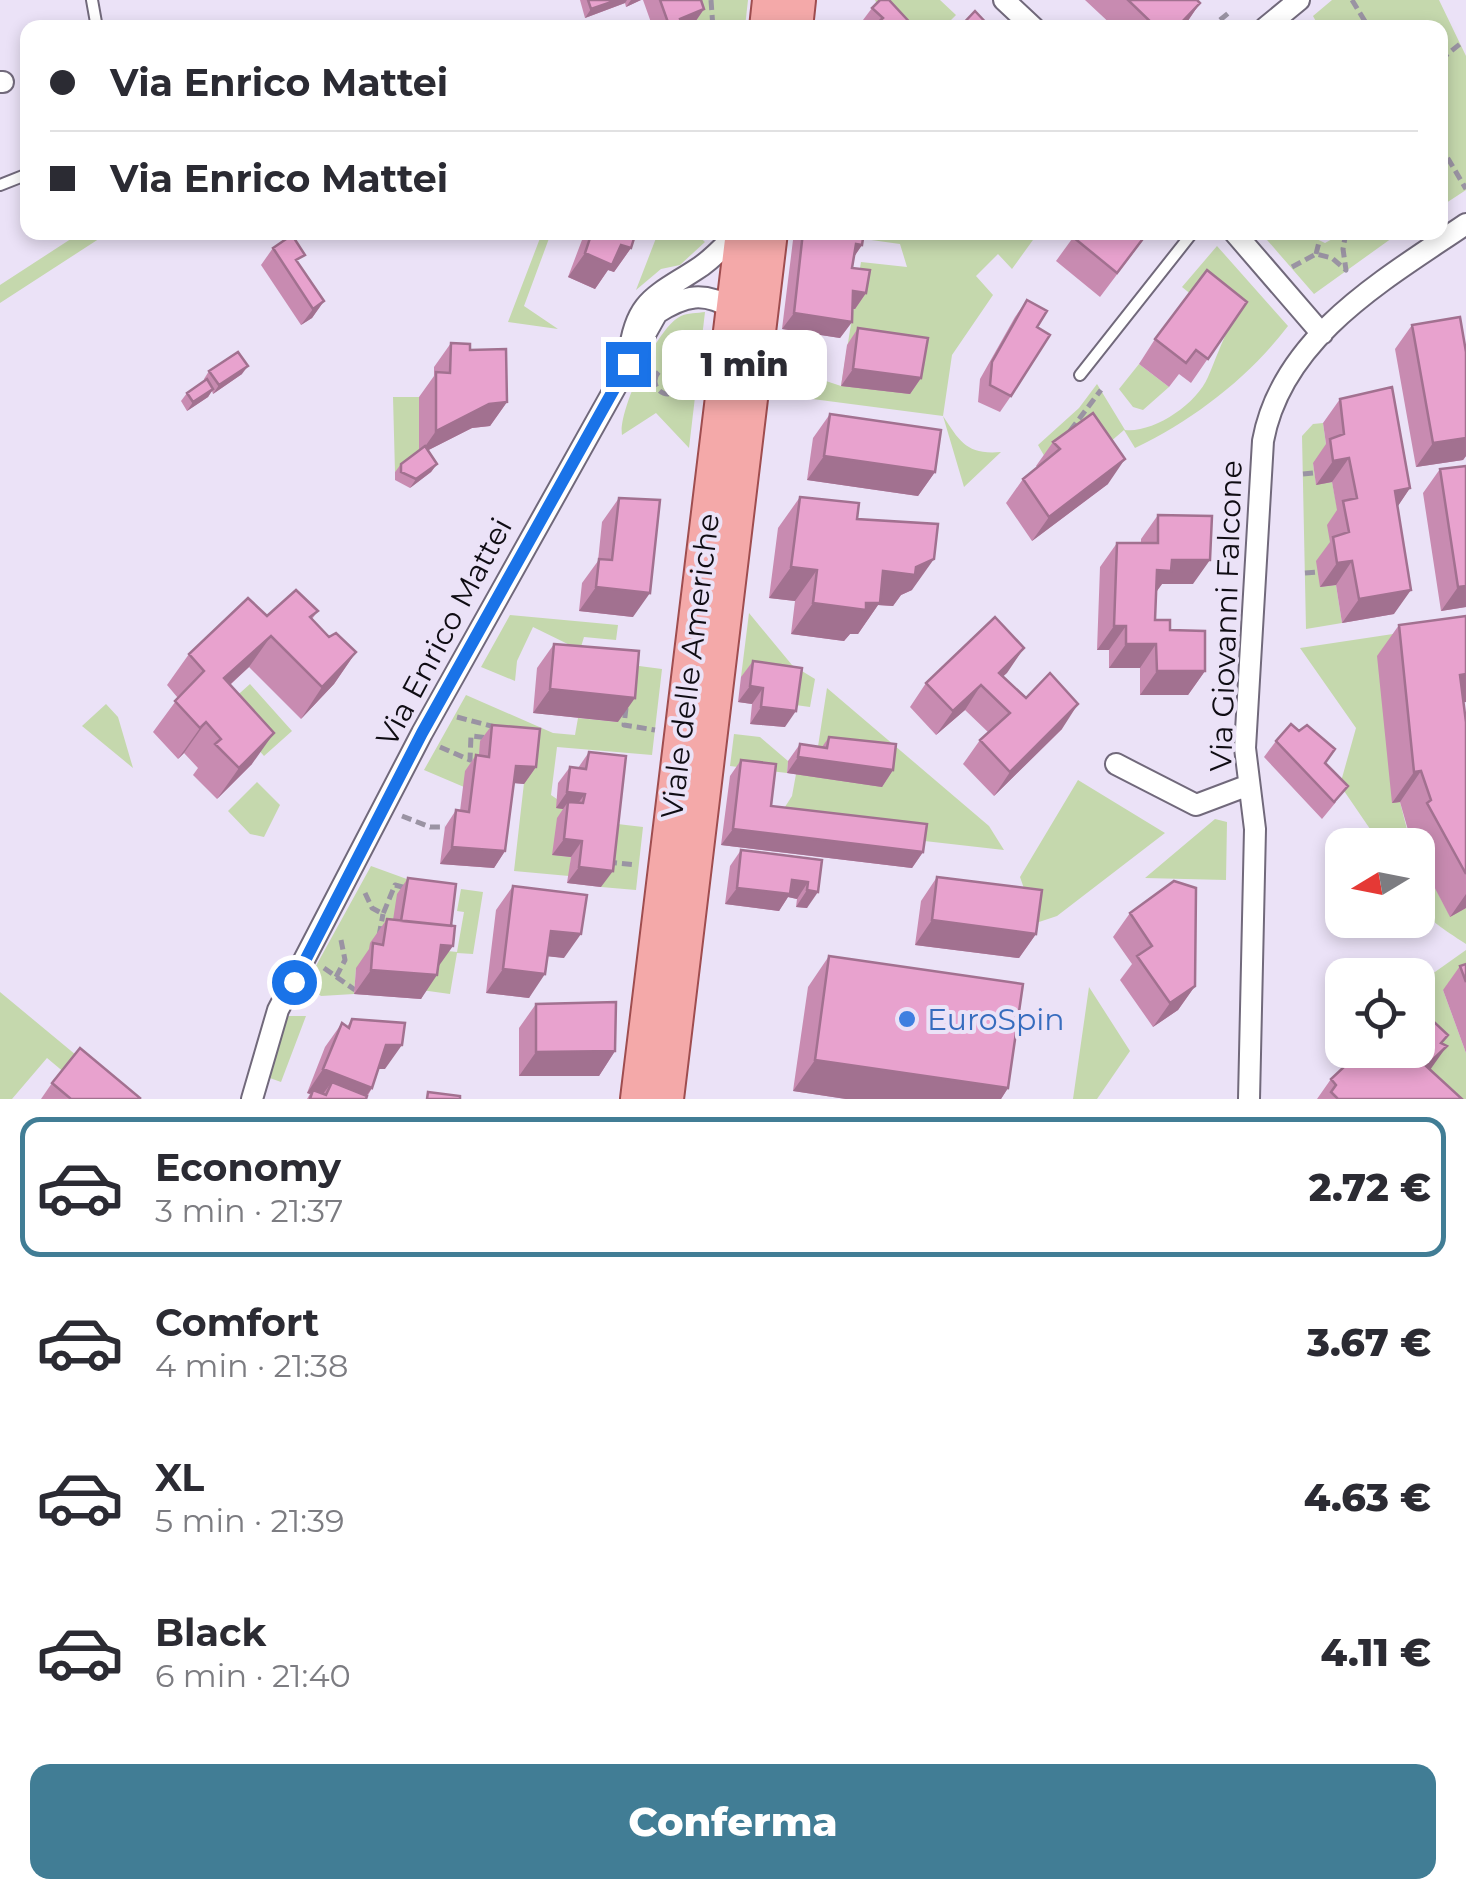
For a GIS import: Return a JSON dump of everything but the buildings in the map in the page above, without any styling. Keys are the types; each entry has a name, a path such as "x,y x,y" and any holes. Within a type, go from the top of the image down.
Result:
{"main road":[{"name":"Viale delle Americhe","path":"638,1099 739,240"},
{"name":"Viale delle Americhe","path":"667,1099 771,240"}],"street":[{"path":"1004,0 1025,20"},
{"path":"1275,20 1299,0"},
{"path":"628,364 632,328 656,291 700,268 731,240"},
{"path":"1241,240 1322,334"},
{"name":"Via Giovanni Falcone","path":"1249,1099 1255,829 1244,748 1263,440 1270,405 1288,371 1322,334 1373,287 1442,240"},
{"name":"Via Enrico Mattei","path":"252,1099 278,1010 422,733 656,313 678,300 713,296 733,309"},
{"path":"1116,764 1196,805 1249,784"}],"lane":[{"path":"1080,374 1187,240"}],"path":[{"path":"1220,20 1230,11"},
{"path":"1448,54 1460,44"},
{"path":"1448,159 1466,189"},
{"path":"1291,268 1316,254 1332,258 1346,270 1344,240"},
{"path":"1316,254 1319,242"},
{"path":"669,368 680,376 681,384 676,392 666,394 656,380 669,368"},
{"path":"681,384 696,386"},
{"path":"1064,438 1101,390"},
{"path":"1088,407 1095,419"},
{"path":"1303,474 1314,473"},
{"path":"1305,573 1318,572"},
{"path":"628,695 624,725 655,730"},
{"path":"454,716 502,729"},
{"path":"438,746 470,760 472,736 503,739"},
{"path":"399,815 430,827 445,827"},
{"path":"604,862 639,865"},
{"path":"378,944 383,914 394,885 404,886 414,896"},
{"path":"359,888 369,896 372,908 383,914"},
{"path":"336,976 345,960 341,940"},
{"path":"317,963 355,990"}],"green space":[{"path":"684,0 748,0 746,20 691,20"},
{"path":"875,0 940,0 956,15 951,20 884,20"},
{"path":"1332,0 1439,0 1466,56 1466,190 1448,202 1448,20 1315,20 1313,16"},
{"path":"69,240 97,240 0,303 0,285"},
{"path":"539,240 548,240 524,306 558,329 508,322"},
{"path":"655,240 705,242 680,265 661,269 636,290"},
{"path":"871,240 1033,240 1012,269 998,254 976,276 993,295 952,355 943,416 774,394 781,342 824,354 820,379 841,386 861,262 907,267 900,244"},
{"path":"1267,240 1389,240 1314,294"},
{"path":"1217,246 1288,326 1238,380 1157,437 1135,448 1124,430 1109,443 1046,459 1038,445 1079,408 1097,384 1125,430 1160,422 1194,398 1208,377 1230,326 1182,287"},
{"path":"705,312 689,448 656,413 622,435 633,390 661,336 681,316"},
{"path":"1139,364 1169,387 1143,410 1133,407 1119,389"},
{"path":"393,397 419,397 419,455 395,472"},
{"path":"943,416 972,449 1001,452 964,487"},
{"path":"1323,423 1328,458 1313,463 1316,484 1332,482 1340,522 1320,587 1336,585 1342,623 1306,629 1302,436 1313,424"},
{"path":"749,613 792,665 815,679 810,707 788,704 741,677"},
{"path":"510,615 618,625 616,640 584,637 580,650 533,627 517,661 515,681 481,667"},
{"path":"1466,623 1392,802 1400,802 1407,828 1369,828 1340,785 1356,728 1300,648"},
{"path":"624,664 662,669 652,755 557,747 551,795 573,810 553,855 571,857 569,876 514,871 524,783 477,773 464,787 424,770 466,695 553,733 575,735 578,718 618,722"},
{"path":"250,684 292,731 264,756 222,709"},
{"path":"827,688 989,826 1004,850 774,824 792,796 796,774 882,786 817,753"},
{"path":"106,704 118,717 133,768 82,726"},
{"path":"734,734 760,737 788,761 787,773 730,766"},
{"path":"1078,780 1165,833 1057,916 1036,923 1020,877"},
{"path":"257,782 280,805 264,837 250,834 228,811"},
{"path":"1215,819 1227,822 1226,880 1145,878"},
{"path":"609,823 643,827 636,890 601,887"},
{"path":"371,866 437,890 366,969 356,968 354,994 321,996 306,984"},
{"path":"1435,888 1450,916 1466,908 1466,944 1438,925"},
{"path":"461,889 483,892 473,954 457,953 450,994 421,990 438,950 457,952 464,912 457,911"},
{"path":"1466,950 1466,981 1443,990 1466,1053 1466,1099 1419,1099 1419,1068 1435,1068 1435,972"},
{"path":"1089,987 1130,1051 1097,1099 1073,1099"},
{"path":"0,992 129,1099 96,1099 47,1058 12,1099 0,1099"},
{"path":"288,1016 306,1016 281,1082 267,1077"}],"place":[{"name":"EuroSpin","path":"907,1019"}],"route":[{"path":"294,982 422,733 628,364"}]}
